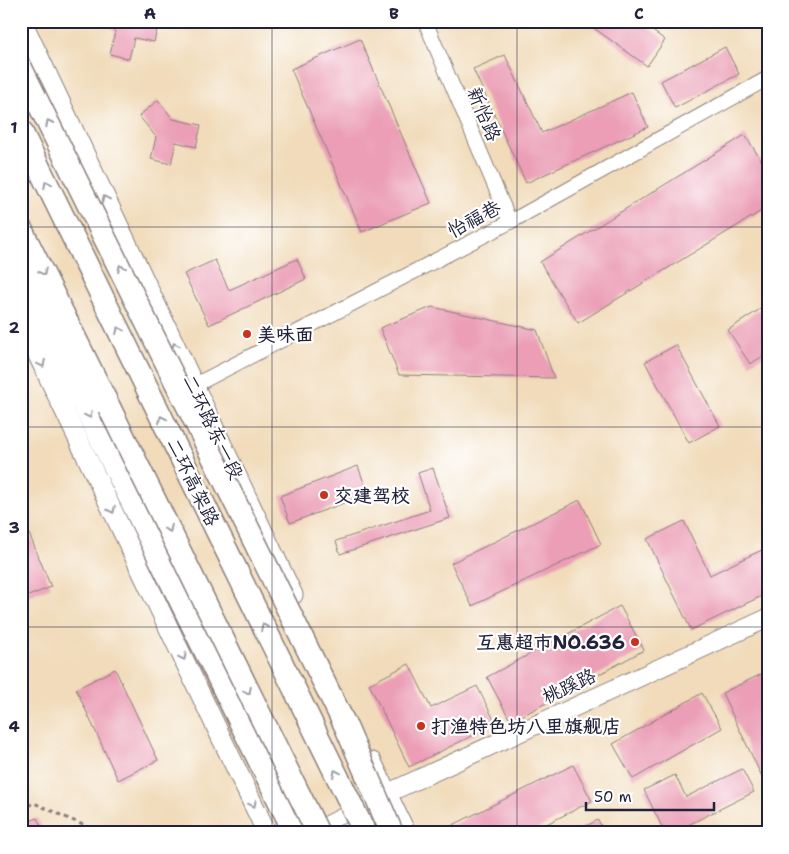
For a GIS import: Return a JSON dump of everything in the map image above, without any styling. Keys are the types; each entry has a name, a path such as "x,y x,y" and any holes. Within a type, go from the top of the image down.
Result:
{"highway":[{"path":"21,68 346,727 392,833"},
{"name":"二环高架路","path":"21,131 365,833"},
{"path":"21,229 318,833"},
{"path":"21,277 295,833"}],"main road":[{"name":"二环路东一段","path":"22,21 354,728 388,792 406,833"},
{"path":"21,320 267,833"}],"street":[{"name":"新怡路","path":"425,21 510,222"},
{"name":"怡福巷","path":"193,386 510,222 768,78"},
{"name":"桃蹊路","path":"388,792 768,618"},
{"path":"309,833 388,792"}],"path":[{"path":"21,809 34,803 101,833"},
{"path":"176,833 187,827 191,833"}],"building":[{"path":"105,21 159,21 154,42 134,38 129,59 110,54 115,32"},
{"path":"584,21 639,21 665,40 647,66"},
{"path":"360,39 431,203 362,232 291,69"},
{"path":"725,47 739,74 675,108 661,81"},
{"path":"505,55 542,133 632,92 648,127 526,183 473,69"},
{"path":"158,100 173,119 201,125 196,147 176,142 171,164 151,159 156,137 139,116"},
{"path":"745,135 768,171 768,207 578,323 540,262"},
{"path":"297,259 306,279 209,325 184,274 215,260 229,290"},
{"path":"768,304 768,353 750,364 728,330"},
{"path":"432,307 537,330 554,378 399,375 380,328"},
{"path":"676,345 720,426 689,443 645,362"},
{"name":"交建驾校","path":"358,466 368,494 290,523 280,496"},
{"path":"433,468 450,518 340,554 336,541 430,510 418,473"},
{"path":"580,500 601,544 472,606 451,563"},
{"path":"21,514 51,587 21,599"},
{"path":"684,521 710,575 768,547 768,593 691,630 647,539"},
{"path":"620,606 644,650 511,722 487,677"},
{"path":"409,664 431,708 477,686 496,724 409,767 369,684"},
{"path":"115,669 158,760 118,780 76,689"},
{"path":"768,671 768,784 766,785 722,693"},
{"path":"702,693 722,728 633,779 613,744"},
{"path":"573,765 592,801 529,833 447,833 445,829"},
{"path":"742,769 754,792 672,833 665,833 644,790 675,775 686,797"},
{"path":"37,818 45,833 21,833 21,825"},
{"path":"598,820 605,833 572,833"}],"place":[{"name":"美味面","path":"247,334"},
{"name":"交建驾校","path":"324,495"},
{"name":"互惠超市NO.636","path":"635,642"},
{"name":"打渔特色坊八里旗舰店","path":"421,726"}]}
